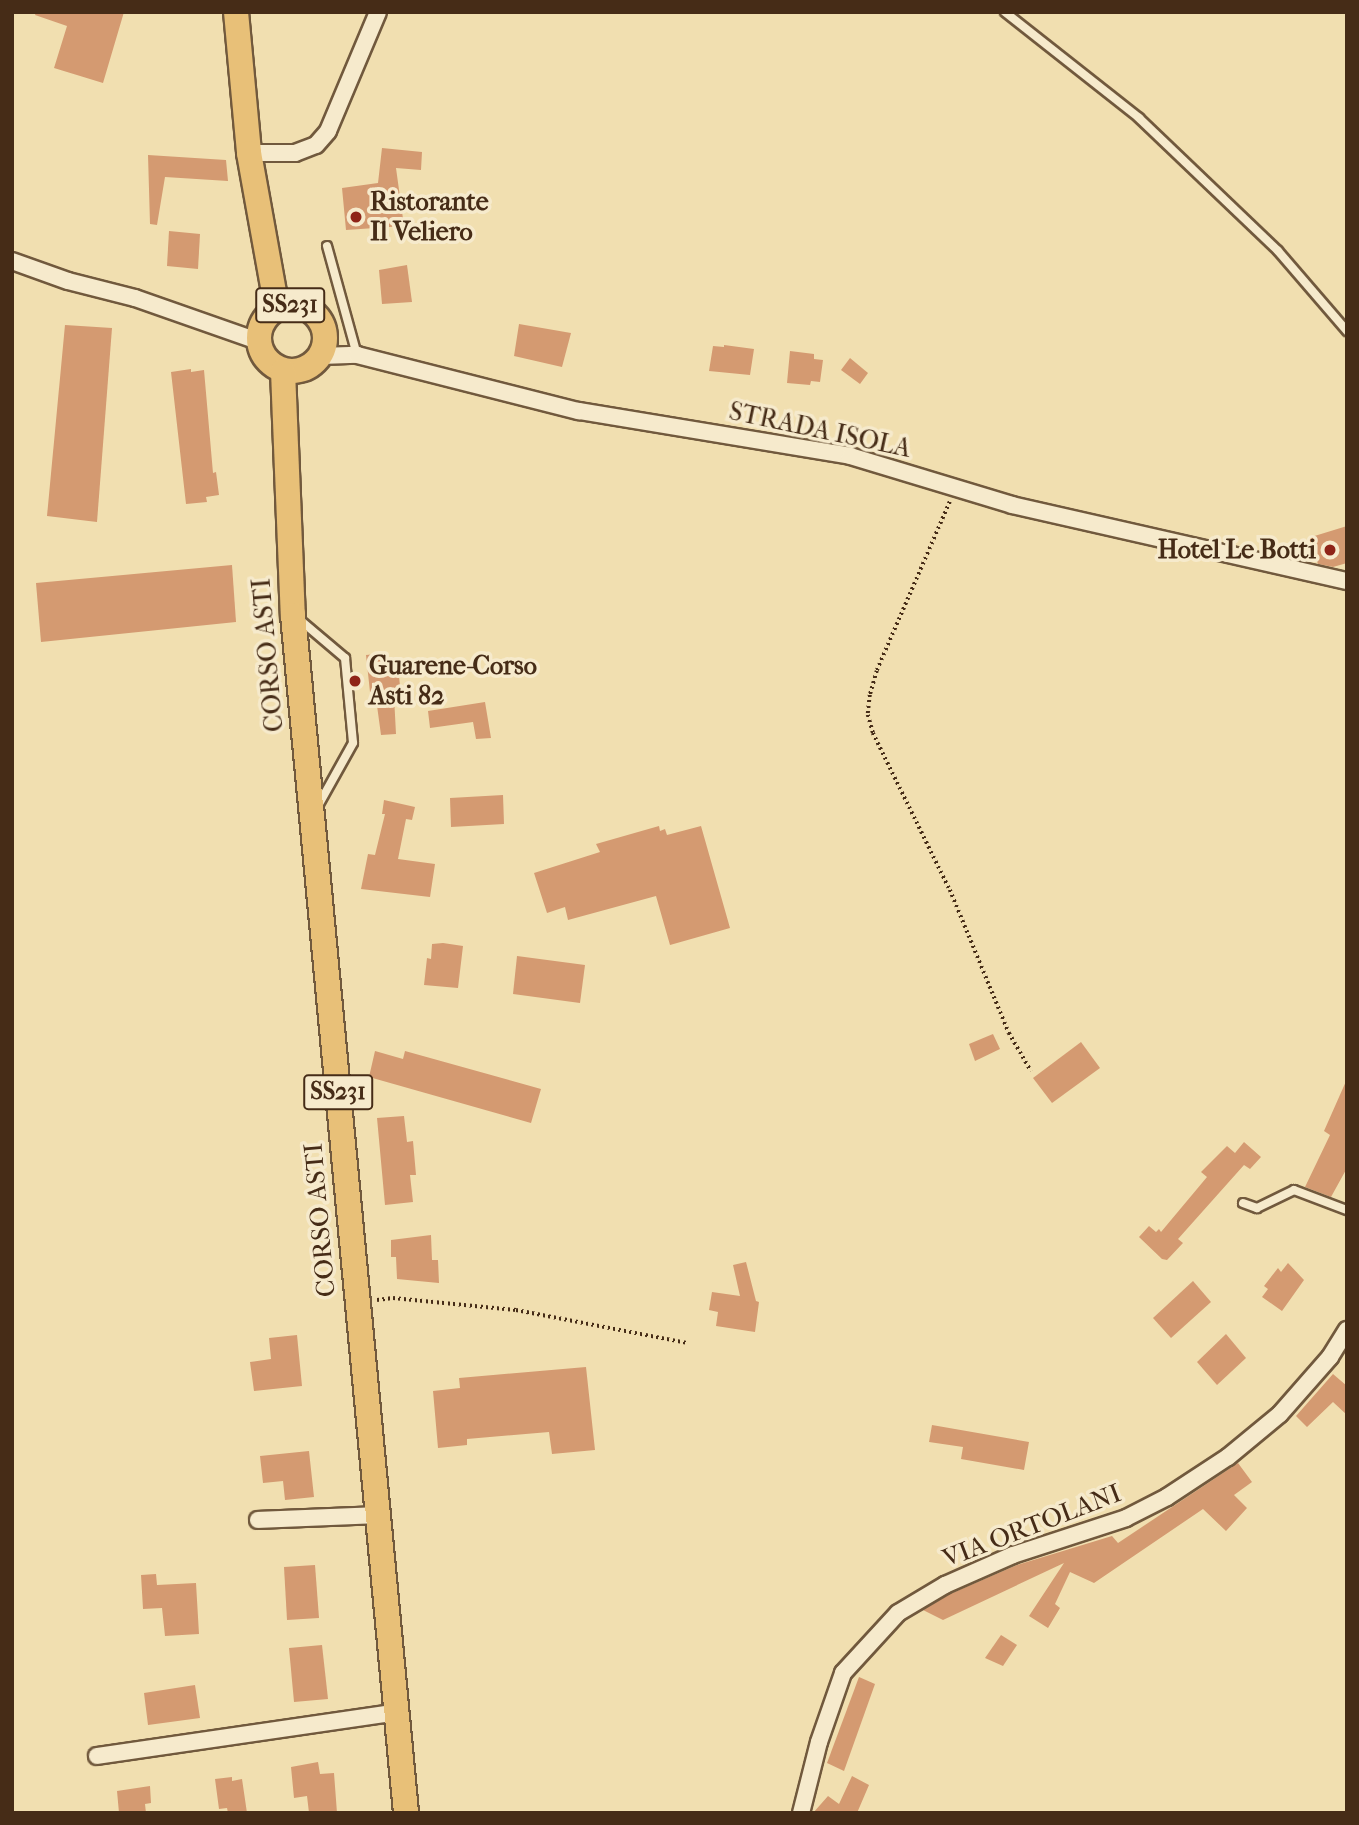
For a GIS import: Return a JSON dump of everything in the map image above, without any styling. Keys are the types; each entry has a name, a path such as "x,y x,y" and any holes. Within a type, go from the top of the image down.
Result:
{"main road":[{"path":"236,12 249,153 277,308"},
{"name":"SS231","path":"298,305 317,316 325,336 320,356 304,369 283,371 266,360 258,341 262,322 277,308 298,305"},
{"name":"CORSO ASTI","path":"283,371 293,615 406,1813"}],"street":[{"path":"249,153 295,153 316,145 328,131 377,12"},
{"path":"12,261 68,281 135,298 258,341"},
{"name":"STRADA ISOLA","path":"320,356 357,355 579,411 850,456 1012,505 1347,581"},
{"name":"VIA ORTOLANI","path":"801,1813 819,1742 843,1673 898,1613 945,1585 1013,1555 1126,1518 1167,1497 1228,1457 1280,1414 1330,1357 1347,1330"},
{"path":"258,1520 378,1515"},
{"path":"97,1756 397,1712"}],"lane":[{"path":"366,41 387,12"},
{"path":"1004,12 1139,118 1278,251 1347,331"},
{"path":"327,246 357,355"},
{"path":"293,615 345,658 350,706 353,743 312,816"},
{"path":"1243,1203 1256,1208 1294,1191 1347,1210"}],"path":[{"path":"956,488 877,671 868,715 873,733 950,890 1009,1032 1031,1071"},
{"path":"358,1303 393,1298 516,1310 687,1343"}],"building":[{"path":"36,12 124,12 103,83 54,68 67,26 35,15"},
{"path":"382,148 422,152 421,170 396,168 404,226 346,230 342,188 378,183"},
{"path":"148,155 226,160 228,181 165,177 157,225 150,224"},
{"path":"169,231 200,234 198,269 167,266"},
{"path":"407,265 412,302 382,304 379,270"},
{"path":"519,324 571,333 562,367 514,356"},
{"path":"65,325 112,328 97,522 47,516"},
{"path":"713,346 754,349 750,375 709,371"},
{"path":"790,351 814,354 814,359 823,360 820,382 811,381 810,385 787,383"},
{"path":"850,358 868,373 860,384 841,370"},
{"path":"191,369 191,372 204,370 213,473 216,472 219,495 206,497 207,502 186,504 171,372"},
{"name":"Hotel Le Botti","path":"1347,526 1347,563 1333,567 1318,564 1308,538"},
{"path":"232,565 236,622 41,642 36,583"},
{"path":"387,653 391,666 398,666 401,696 394,696 396,734 381,735 375,691 370,692 366,655"},
{"path":"485,702 491,738 476,739 473,722 430,728 428,711"},
{"path":"503,795 504,824 451,827 450,798"},
{"path":"384,800 415,807 412,820 406,819 398,859 435,864 430,897 361,889 368,854 375,855 385,814 382,814"},
{"path":"659,826 660,831 665,829 667,835 701,826 730,928 670,945 656,896 568,920 565,907 547,913 534,873 600,852 596,844"},
{"path":"432,944 463,946 458,988 424,985 427,958 431,959"},
{"path":"517,956 585,965 580,1003 513,994"},
{"path":"993,1034 1000,1049 975,1061 969,1044"},
{"path":"1081,1042 1100,1068 1052,1103 1033,1078"},
{"path":"375,1051 403,1059 405,1051 541,1089 531,1123 369,1077"},
{"path":"1347,1079 1347,1168 1331,1197 1305,1187 1330,1135 1324,1131"},
{"path":"404,1116 407,1142 413,1141 416,1175 410,1175 413,1202 385,1205 377,1118"},
{"path":"1244,1142 1261,1157 1250,1169 1244,1165 1178,1239 1183,1243 1167,1260 1162,1259 1139,1237 1149,1226 1156,1232 1159,1229 1161,1232 1207,1177 1201,1172 1227,1146 1235,1153"},
{"path":"431,1235 432,1260 438,1260 439,1283 397,1279 396,1257 391,1257 391,1240"},
{"path":"746,1262 756,1301 759,1302 755,1332 716,1326 718,1312 709,1310 712,1292 740,1296 733,1265"},
{"path":"1288,1263 1304,1280 1282,1311 1262,1297 1268,1289 1264,1286 1278,1268 1281,1272"},
{"path":"1193,1281 1211,1302 1171,1338 1153,1318"},
{"path":"1226,1334 1246,1358 1217,1385 1197,1362"},
{"path":"297,1335 302,1386 254,1391 250,1362 271,1359 269,1338"},
{"path":"586,1367 595,1450 552,1454 549,1432 467,1439 467,1445 438,1448 433,1391 460,1388 459,1378"},
{"path":"1333,1374 1347,1386 1347,1415 1333,1402 1307,1427 1296,1416"},
{"path":"932,1425 1029,1442 1024,1470 961,1459 963,1447 929,1442"},
{"path":"309,1451 314,1497 285,1500 283,1481 263,1483 260,1456"},
{"path":"1238,1463 1252,1482 1234,1495 1247,1508 1226,1531 1203,1509 1094,1583 1070,1572 1055,1604 1060,1608 1048,1628 1029,1616 1064,1563 943,1620 923,1610 950,1594 1017,1565 1112,1536 1118,1543"},
{"path":"315,1565 319,1618 287,1620 284,1567"},
{"path":"156,1574 157,1585 196,1583 199,1634 165,1636 162,1608 143,1609 141,1575"},
{"path":"1001,1635 1017,1645 1003,1666 985,1658"},
{"path":"322,1645 328,1699 294,1702 289,1648"},
{"path":"859,1677 875,1684 844,1771 827,1763"},
{"path":"195,1685 200,1718 148,1725 144,1693"},
{"path":"318,1762 320,1774 334,1773 337,1813 309,1813 307,1796 294,1798 291,1767"},
{"path":"852,1776 869,1785 857,1813 813,1813 828,1796 839,1804"},
{"path":"232,1777 232,1781 242,1779 247,1813 228,1813 227,1808 219,1809 215,1779"},
{"path":"150,1786 151,1803 145,1804 146,1813 119,1813 117,1791"}],"place":[{"name":"Ristorante Il Veliero","path":"356,217"},
{"name":"Hotel Le Botti","path":"1330,550"},
{"name":"Guarene-Corso Asti 82","path":"355,681"}]}
